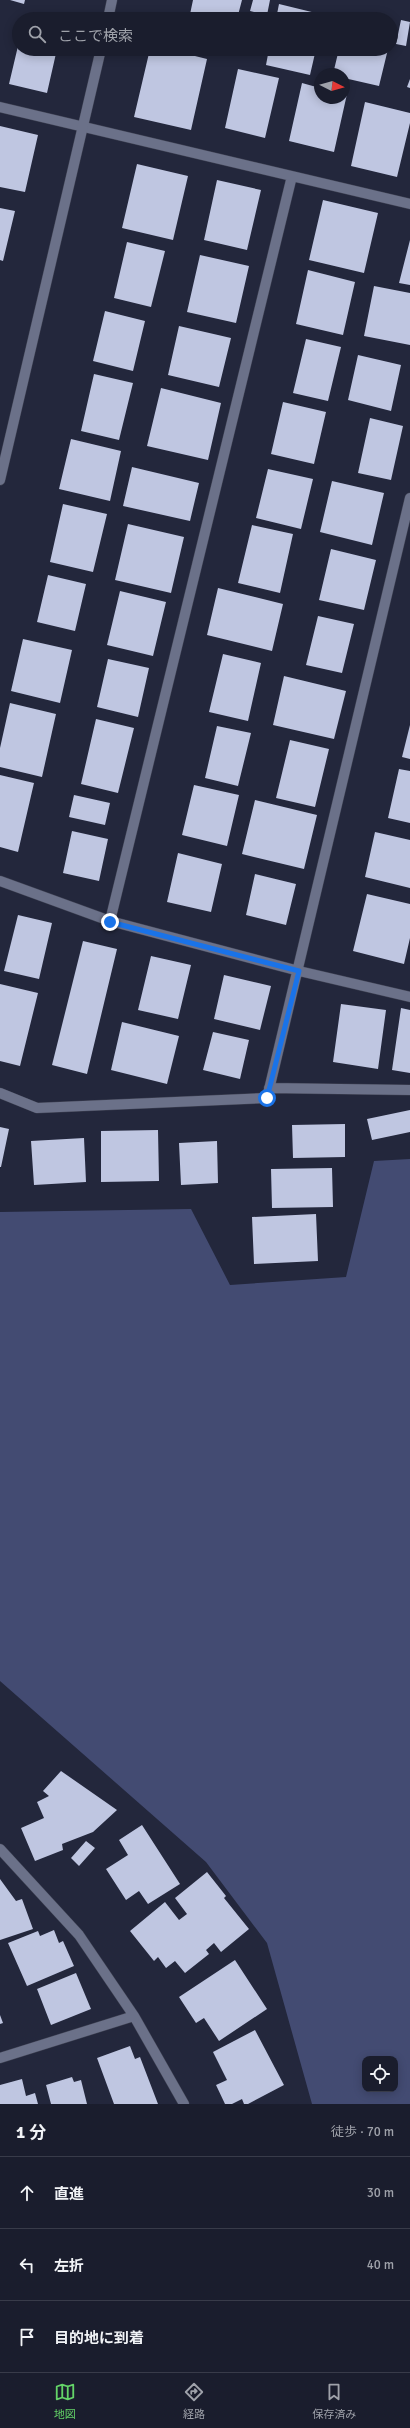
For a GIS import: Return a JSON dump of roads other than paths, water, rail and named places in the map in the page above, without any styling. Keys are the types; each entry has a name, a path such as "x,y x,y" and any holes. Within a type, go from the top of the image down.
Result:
{"street":[{"path":"109,12 112,0"},
{"path":"0,480 99,56"},
{"path":"0,107 410,204"},
{"path":"110,922 292,176"},
{"path":"0,1093 37,1108 267,1098 299,971 410,498"},
{"path":"0,881 110,922 299,971 410,997"},
{"path":"269,1088 410,1090"},
{"path":"0,1849 79,1935 134,2016 184,2104"},
{"path":"0,2058 134,2016"}]}
